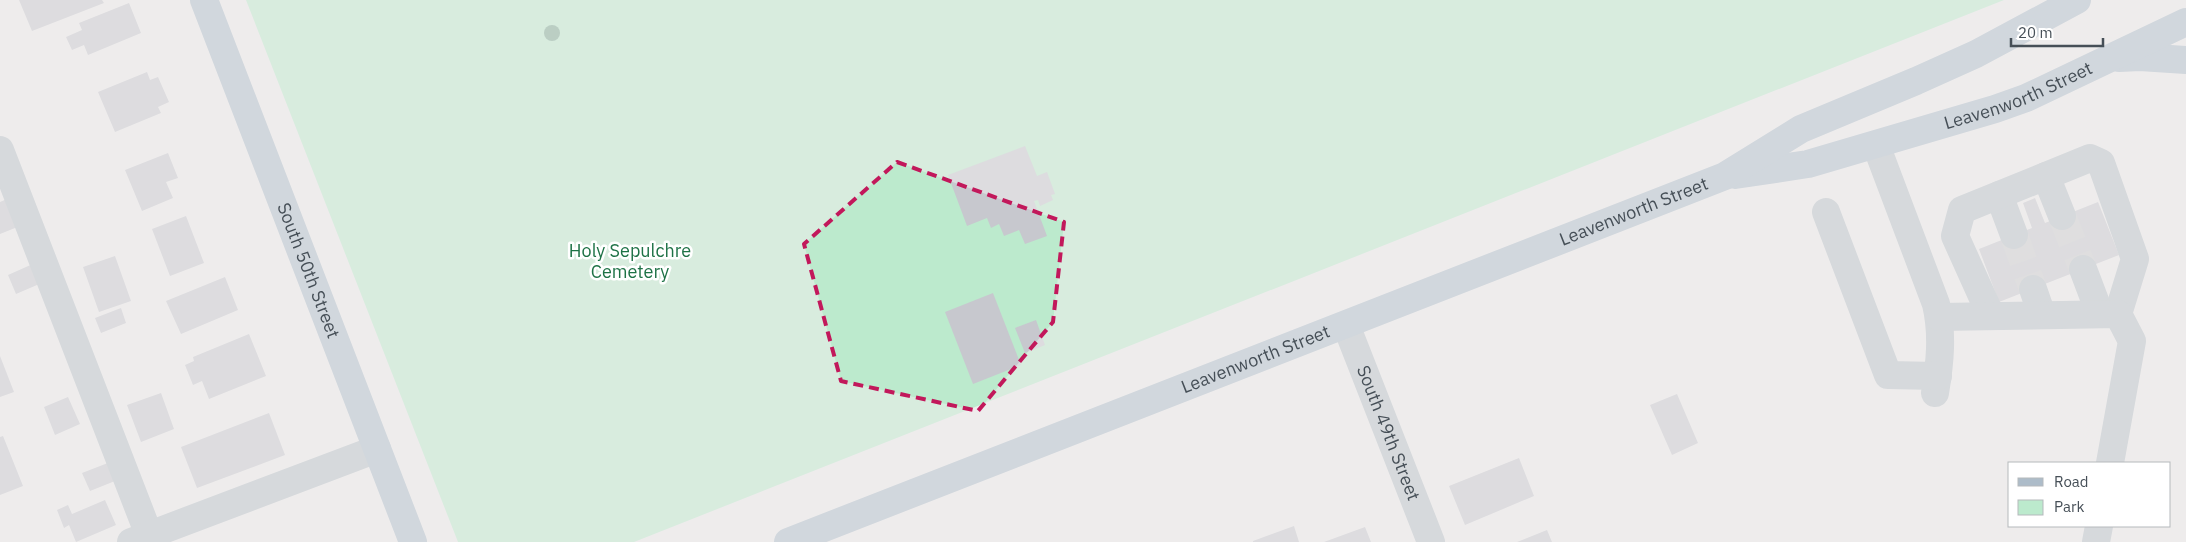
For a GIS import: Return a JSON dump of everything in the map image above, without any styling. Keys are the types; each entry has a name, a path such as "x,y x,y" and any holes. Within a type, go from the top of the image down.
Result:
{"main road":[{"name":"South 50th Street","path":"204,0 413,542"},
{"name":"Leavenworth Street","path":"788,542 1725,176 1801,129 1968,58 2077,0"},
{"name":"Leavenworth Street","path":"1725,176 1808,164 1876,145 2018,100 2186,22"},
{"path":"2108,59 2140,57 2186,60"}],"street":[{"path":"1826,212 1888,375 1937,385 1940,355 1939,317 1936,304 1876,145"},
{"path":"0,150 140,538 377,449"},
{"path":"1991,316 1955,236 1962,210 2090,158 2101,163 2135,259 2109,314"},
{"path":"2046,176 2062,216"},
{"path":"1999,194 2014,234"},
{"path":"2084,269 2109,314 2132,341 2110,462"},
{"path":"2033,289 2042,315"},
{"path":"1939,317 2109,314"},
{"name":"South 49th Street","path":"1346,325 1431,542"},
{"path":"2096,542 2099,527"}],"highlighted area":[{"path":"897,162 1064,222 1053,322 978,411 841,381 804,244"}],"green space":[{"name":"Holy Sepulchre Cemetery","path":"246,0 2004,0 634,542 458,542"}],"building":[{"path":"19,0 102,0 104,3 32,31"},
{"path":"129,3 141,33 88,55 84,45 72,50 66,37 82,30 79,23"},
{"path":"147,72 150,80 158,77 169,102 158,107 161,113 115,132 98,92"},
{"path":"1025,146 1037,176 1047,172 1055,194 1051,195 1053,200 1040,206 1038,200 1034,201 1047,236 1025,244 1019,230 1004,236 999,224 991,228 987,218 967,226 948,175"},
{"path":"168,153 178,178 166,182 173,198 142,211 125,170"},
{"path":"14,196 25,224 0,234 0,202"},
{"path":"2035,198 2045,223 2098,202 2119,255 1999,302 1979,249 2032,228 2023,203"},
{"path":"186,216 204,263 170,276 152,229"},
{"path":"115,256 131,301 99,312 83,267"},
{"path":"35,263 44,282 16,294 8,275"},
{"path":"225,277 238,310 181,334 166,301"},
{"path":"993,293 1021,365 973,384 945,312"},
{"path":"121,308 126,323 101,333 95,318"},
{"path":"1036,320 1045,345 1025,353 1015,328"},
{"path":"249,334 266,376 209,399 202,381 193,385 185,365 194,361 193,357"},
{"path":"0,356 14,392 0,397"},
{"path":"161,393 174,429 141,442 127,405"},
{"path":"1677,394 1698,443 1672,455 1650,405"},
{"path":"68,397 80,424 55,435 44,407"},
{"path":"269,413 285,455 197,488 181,447"},
{"path":"3,436 23,486 0,495 0,437"},
{"path":"1519,458 1534,496 1465,525 1449,486"},
{"path":"113,461 120,479 90,491 82,473"},
{"path":"105,500 116,525 76,542 69,525 64,528 57,510 68,505 72,514"},
{"path":"1294,526 1299,542 1253,542 1253,541"},
{"path":"1365,527 1371,542 1324,542"},
{"path":"1547,530 1552,542 1517,542"}],"tunnel":[{"path":"2062,216 2083,269"},
{"path":"2014,235 2033,289"}]}
